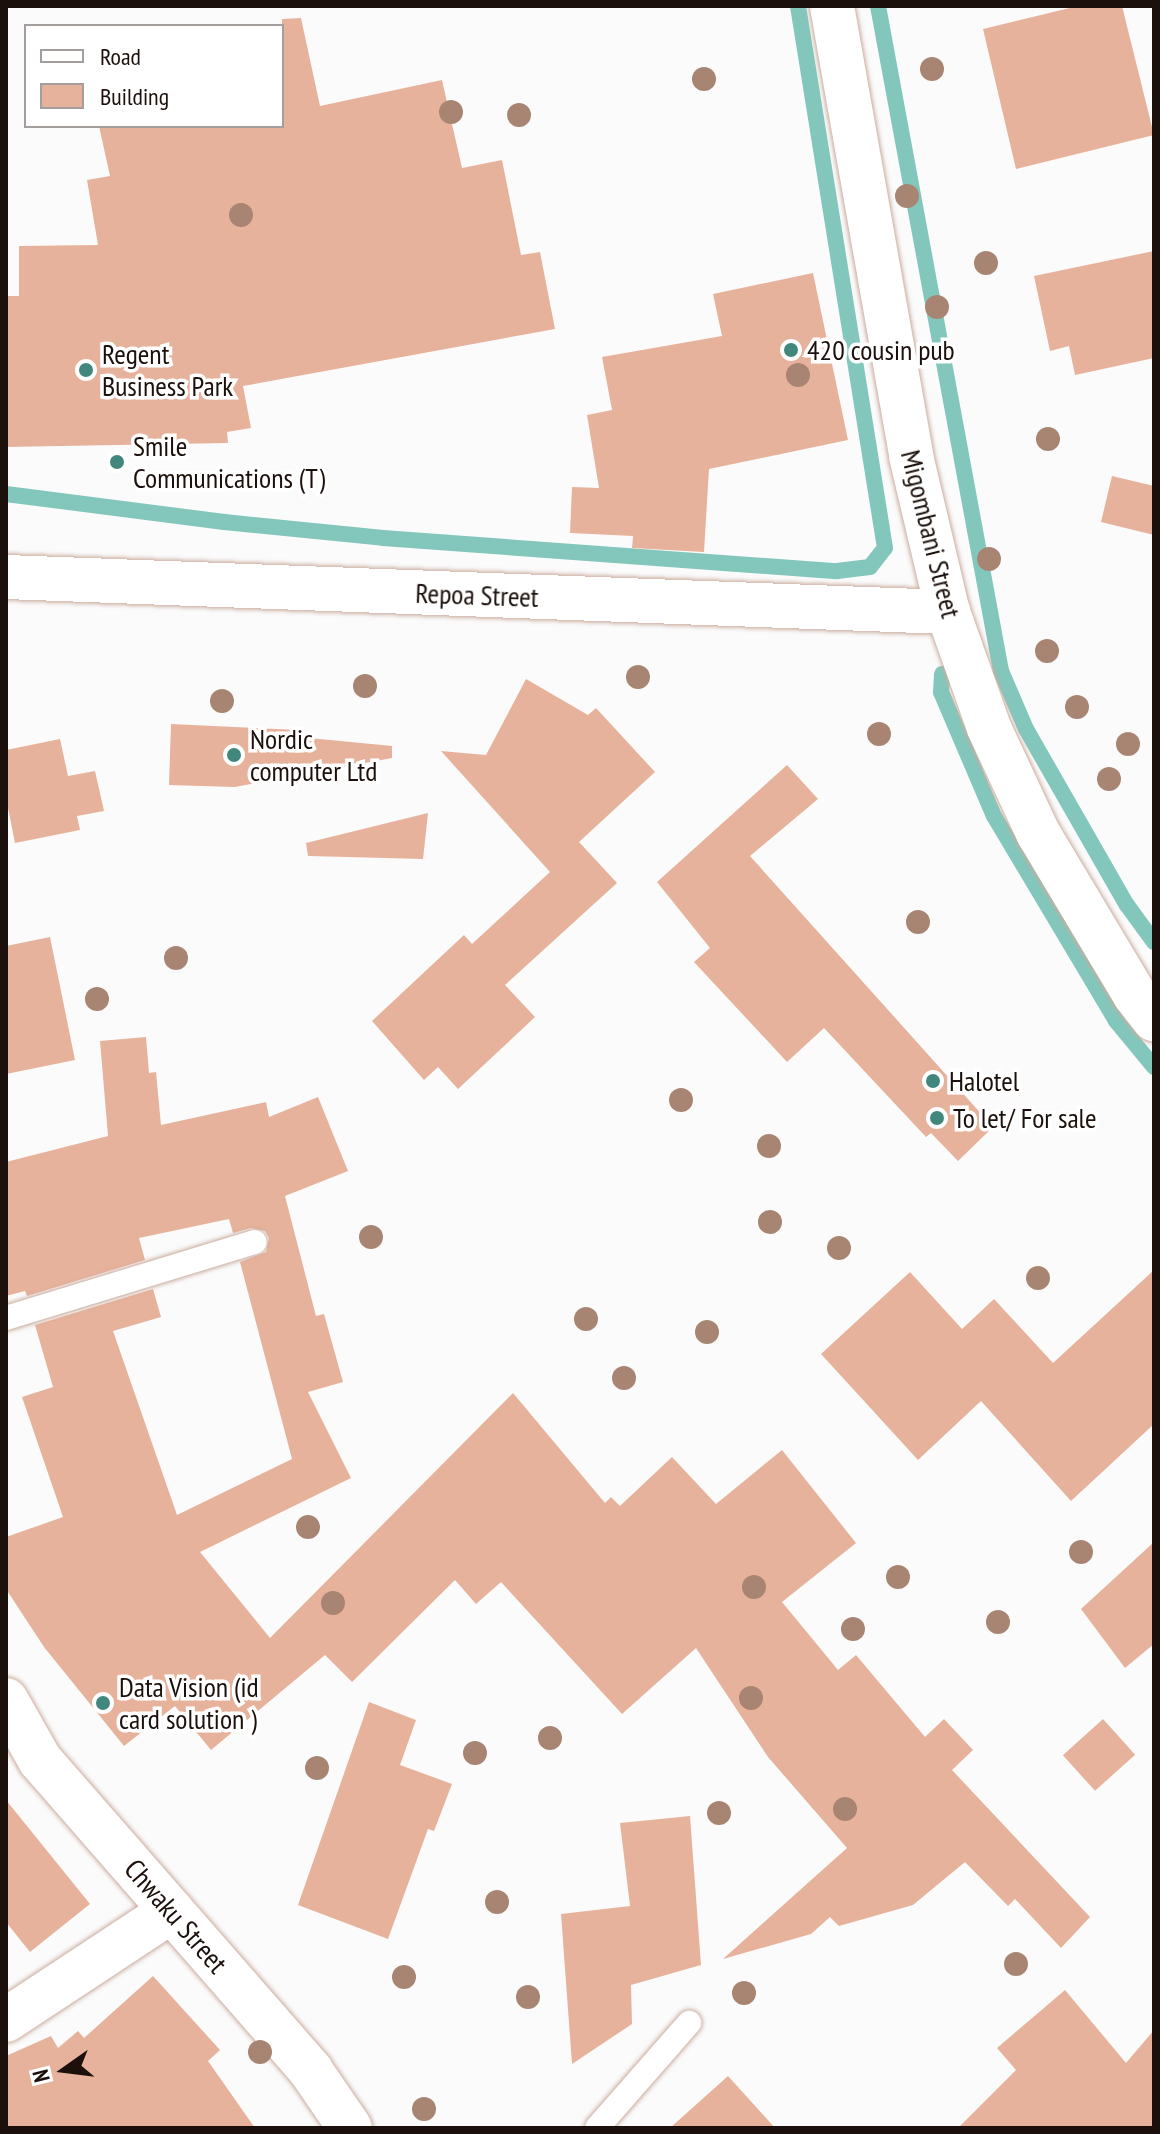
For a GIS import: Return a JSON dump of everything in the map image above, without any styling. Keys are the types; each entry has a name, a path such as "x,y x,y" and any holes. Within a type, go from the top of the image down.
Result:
{"main road":[{"name":"Migombani Street","path":"832,6 911,456 948,612 989,728 1038,833 1135,995 1154,1019"},
{"name":"Repoa Street","path":"6,577 948,612"},
{"name":"Chwaku Street","path":"6,1700 40,1760 311,2071 350,2128"},
{"path":"6,2020 171,1911"}],"lane":[{"path":"6,1318 255,1242"},
{"path":"597,2128 689,2023"}],"building":[{"path":"1078,6 1122,6 1154,135 1016,169 983,29"},
{"path":"301,18 320,106 442,80 462,168 502,160 521,255 540,252 555,329 243,386 251,428 227,432 228,443 6,447 6,296 19,296 19,246 98,245 87,180 110,176 99,128 284,128 282,19"},
{"path":"1154,251 1154,358 1075,375 1069,346 1050,351 1034,276"},
{"path":"813,273 848,440 709,469 704,552 632,548 633,536 570,533 572,487 599,488 587,415 612,410 602,357 722,336 713,294"},
{"path":"1112,476 1154,486 1154,535 1101,522"},
{"path":"526,679 588,715 596,708 655,772 579,842 617,883 505,985 535,1017 458,1089 438,1067 424,1080 372,1021 464,935 472,944 550,872 441,751 486,755"},
{"name":"Nordic computer Ltd","path":"171,724 299,730 299,737 392,746 392,758 235,787 169,785"},
{"path":"60,739 68,776 95,771 104,811 77,816 80,830 15,843 6,798 6,750"},
{"path":"787,765 818,799 750,856 993,1127 958,1161 931,1133 926,1137 824,1028 787,1062 694,962 710,948 657,882"},
{"path":"428,813 423,859 308,856 306,843"},
{"path":"50,937 75,1060 6,1074 6,946"},
{"path":"146,1037 149,1073 156,1072 161,1125 266,1102 269,1117 318,1097 348,1171 285,1196 316,1316 324,1314 343,1382 308,1392 351,1478 200,1552 270,1638 513,1393 605,1503 611,1497 620,1506 672,1457 716,1504 782,1450 856,1543 782,1602 838,1670 856,1655 925,1737 944,1719 973,1750 952,1770 1090,1917 1061,1948 1015,1899 1008,1906 965,1862 913,1905 839,1926 830,1917 811,1934 723,1959 847,1848 768,1757 696,1648 622,1714 501,1582 476,1604 455,1580 352,1682 325,1655 211,1750 175,1706 124,1746 44,1647 6,1589 6,1537 63,1517 22,1397 53,1387 35,1325 153,1289 161,1317 113,1331 177,1515 292,1459 240,1262 266,1252 269,1238 265,1231 251,1228 233,1233 229,1219 139,1238 145,1260 27,1296 25,1291 6,1296 6,1162 108,1136 100,1041"},
{"path":"1154,1270 1154,1424 1071,1501 981,1401 918,1460 821,1354 910,1272 962,1329 994,1299 1053,1363"},
{"path":"1154,1542 1154,1644 1125,1668 1081,1609"},
{"path":"369,1702 416,1720 400,1765 452,1784 434,1831 428,1829 388,1939 298,1905"},
{"path":"1103,1719 1135,1755 1095,1791 1063,1755"},
{"path":"6,1800 90,1904 30,1952 6,1922"},
{"path":"690,1816 701,1965 631,1985 632,2024 572,2064 561,1914 630,1906 620,1823"},
{"path":"153,1976 220,2050 208,2061 255,2128 6,2128 6,2056 51,2036 58,2048 78,2031 84,2038"},
{"path":"1065,1990 1126,2063 1154,2030 1154,2128 958,2128 1016,2070 997,2048"},
{"path":"728,2076 775,2128 670,2128"}],"waterway":[{"path":"6,494 224,522 383,538 837,571 870,567 885,548 798,6"},
{"path":"878,6 1001,671 1026,729 1127,905 1154,942"},
{"path":"942,674 941,692 994,816 1116,1021 1154,1067"}],"place":[{"name":"420 cousin pub","path":"791,350"},
{"name":"Regent Business Park","path":"86,370"},
{"name":"Smile Communications (T)","path":"117,462"},
{"name":"Nordic computer Ltd","path":"234,755"},
{"name":"Halotel","path":"933,1081"},
{"name":"To let/ For sale","path":"937,1118"},
{"name":"Data Vision (id card solution )","path":"103,1703"}]}
